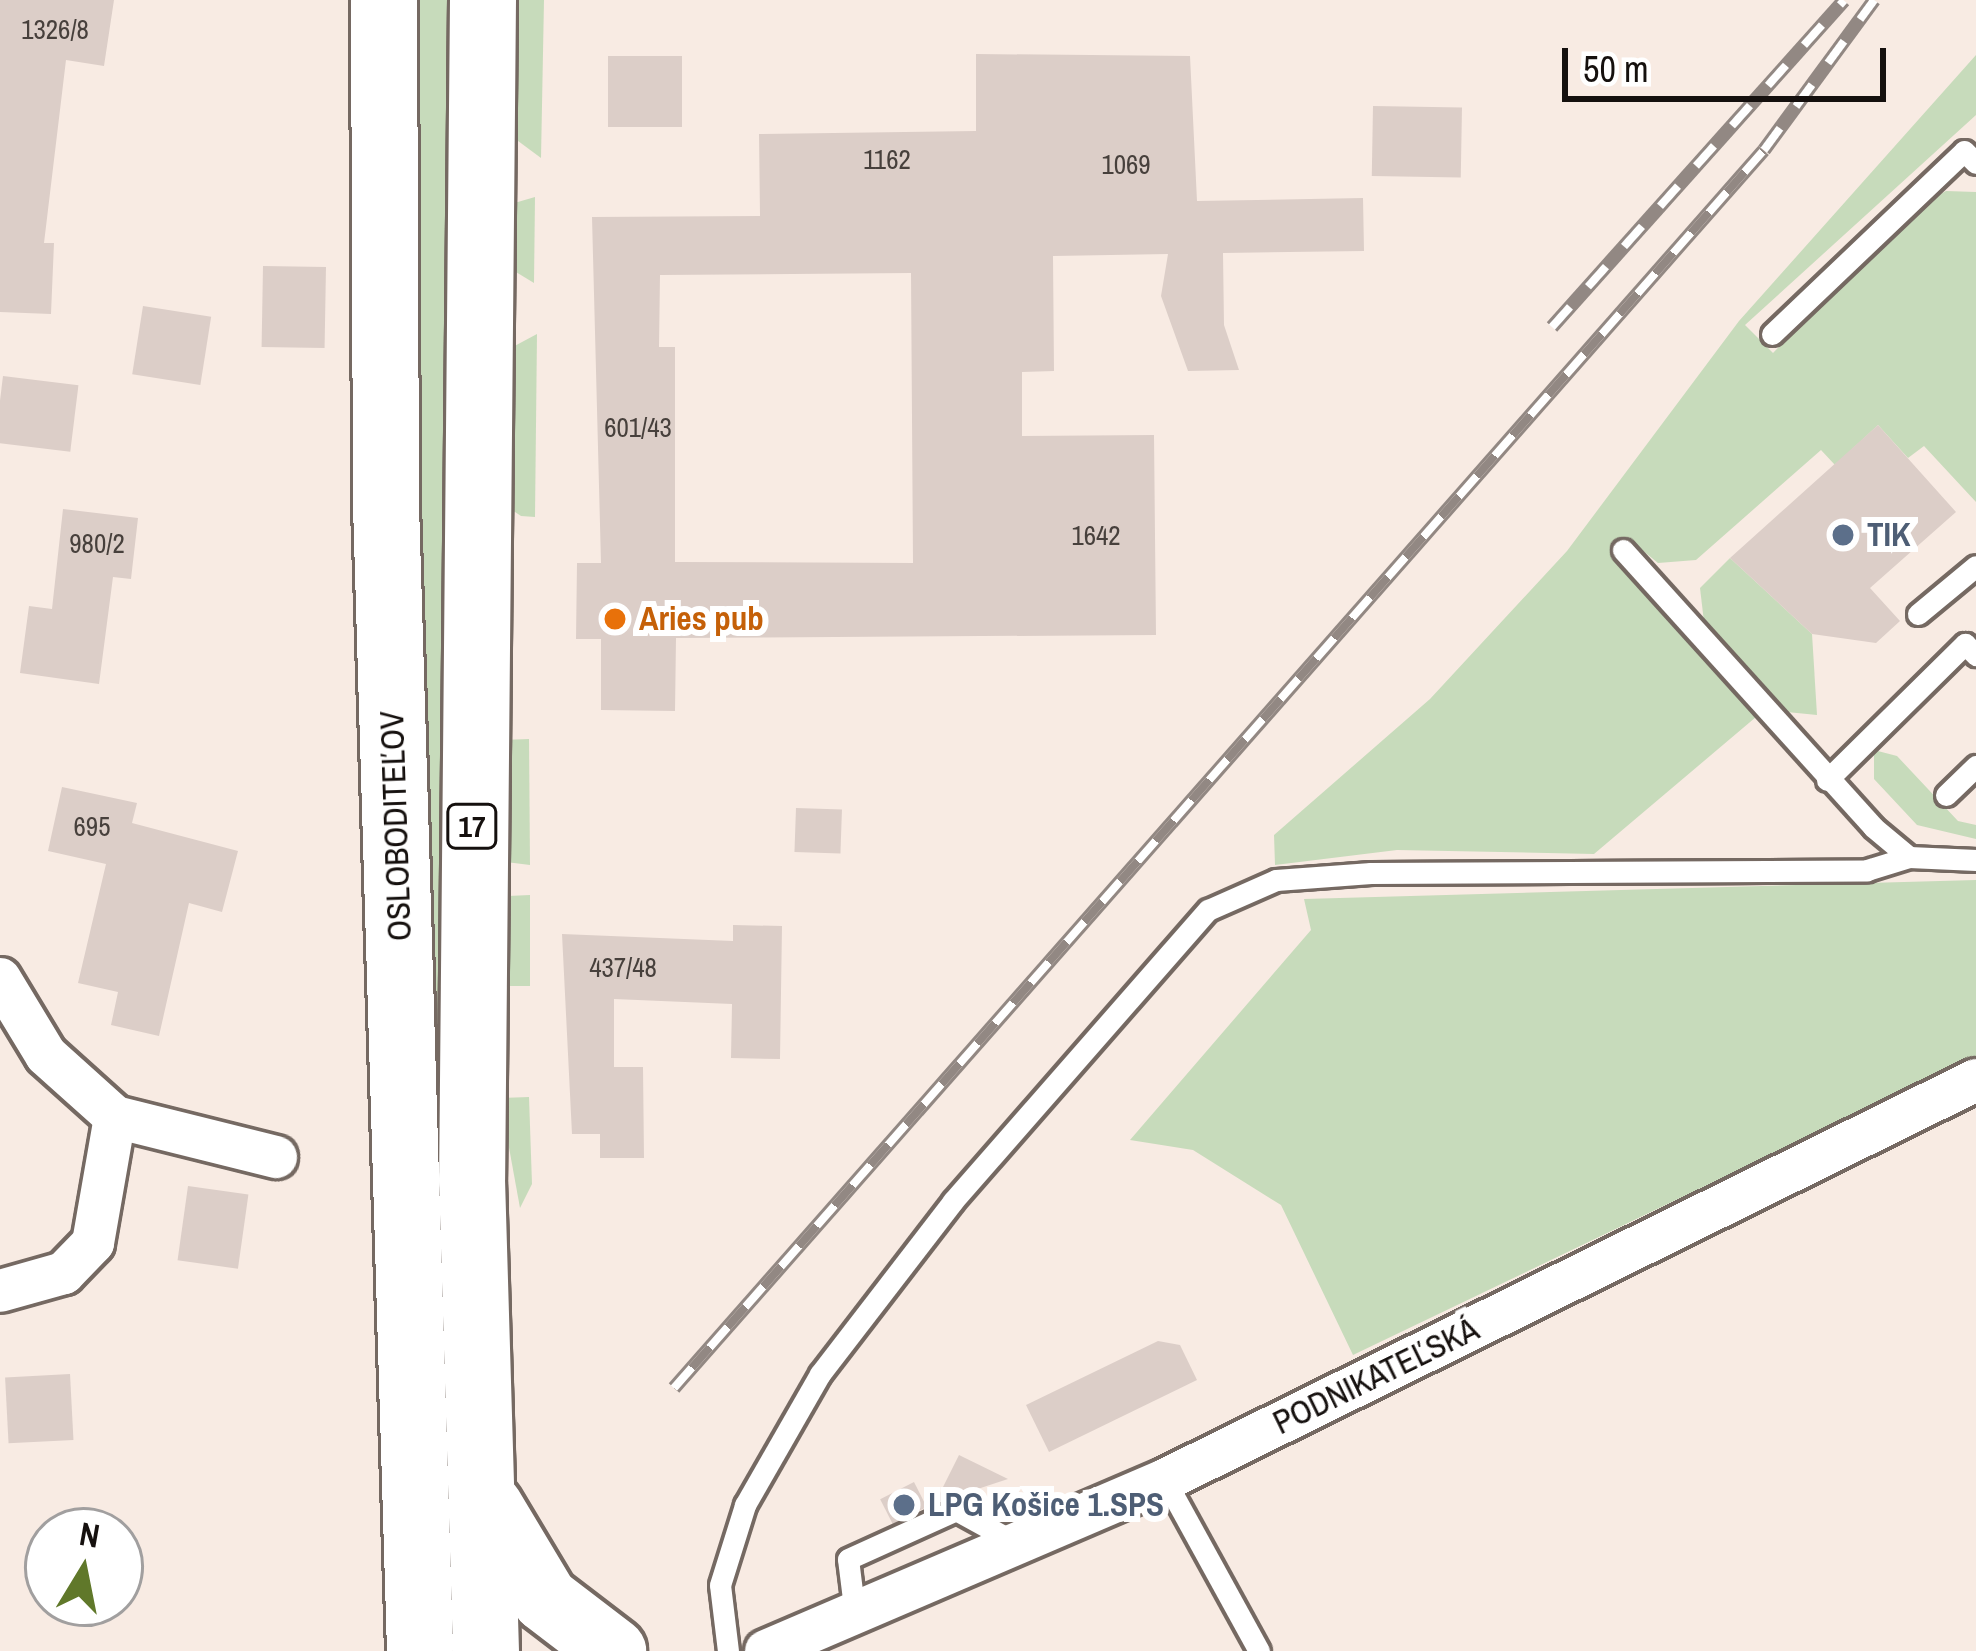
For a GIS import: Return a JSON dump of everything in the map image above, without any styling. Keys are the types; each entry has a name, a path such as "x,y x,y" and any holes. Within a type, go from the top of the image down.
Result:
{"main road":[{"name":"OSLOBODITEĽOV","path":"383,0 419,1651"},
{"name":"17","path":"483,0 472,1180 486,1651"},
{"path":"483,1494 545,1599 614,1651"}],"street":[{"path":"0,979 46,1055 115,1118 276,1157"},
{"name":"PODNIKATEĽSKÁ","path":"766,1651 855,1617 1165,1480 1976,1080"},
{"path":"0,1291 64,1274 93,1243 115,1118"}],"lane":[{"path":"1772,334 1964,152 1976,164"},
{"path":"1623,550 1827,780 1909,857"},
{"path":"1918,614 1976,566"},
{"path":"1827,780 1965,644 1976,655"},
{"path":"1946,795 1976,766"},
{"path":"728,1651 719,1585 745,1505 820,1374 953,1201 1208,910 1276,880 1371,873 1867,870 1909,857 1976,860"},
{"path":"1165,1480 1258,1651"}],"green space":[{"path":"407,0 459,0 438,1067 430,1065"},
{"path":"512,0 544,0 541,158 510,135"},
{"path":"1976,55 1976,115 1745,325 1773,353 1908,212 1946,191 1976,192 1976,502 1924,446 1908,458 1878,425 1835,465 1821,450 1696,560 1658,563 1626,537 1611,549 1756,717 1594,854 1397,850 1275,865 1274,835 1430,699 1567,551 1739,321"},
{"path":"535,197 534,283 511,269 511,204"},
{"path":"537,334 535,517 521,516 506,506 507,350"},
{"path":"1730,558 1812,634 1817,715 1787,712 1704,622 1700,588"},
{"path":"529,739 530,865 507,862 500,740"},
{"path":"1874,750 1897,756 1958,821 1976,825 1976,839 1917,825 1874,779"},
{"path":"1976,880 1976,1056 1353,1355 1281,1205 1193,1150 1130,1140 1311,930 1304,899"},
{"path":"530,895 530,986 500,986 507,896"},
{"path":"529,1097 532,1184 520,1208 500,1098"}],"building":[{"path":"0,0 114,0 104,66 66,60 44,243 54,243 51,314 0,312"},
{"path":"976,54 1190,56 1197,201 1363,198 1364,251 1223,253 1224,325 1239,370 1188,371 1161,296 1168,254 1053,256 1054,371 1022,372 1022,436 1154,435 1156,635 676,638 675,711 601,710 601,639 576,639 577,563 601,563 592,217 760,216 759,134 976,131","holes":["911,273 913,563 675,562 675,347 659,347 660,275"]},
{"path":"608,56 682,56 682,127 608,127"},
{"path":"1373,106 1462,108 1461,178 1372,176"},
{"path":"263,266 326,267 325,348 262,347"},
{"path":"143,306 211,317 200,385 132,374"},
{"path":"3,376 78,385 70,452 0,443"},
{"name":"TIK","path":"1878,425 1956,512 1870,588 1900,621 1876,643 1812,634 1730,558"},
{"path":"63,509 138,518 131,579 113,577 99,684 20,673 29,606 52,609"},
{"path":"62,787 137,803 132,823 238,851 222,912 189,903 159,1036 111,1025 118,992 78,983 106,864 48,851"},
{"path":"796,808 842,810 840,854 794,852"},
{"path":"733,925 782,926 780,1059 731,1058 732,1004 614,999 614,1067 643,1067 644,1158 600,1158 600,1134 572,1134 562,934 733,941"},
{"path":"188,1186 248,1194 238,1269 178,1260"},
{"path":"1158,1341 1180,1345 1197,1380 1049,1452 1026,1405"},
{"path":"70,1374 73,1440 9,1443 5,1377"},
{"path":"959,1455 1008,1479 935,1503"},
{"path":"914,1482 927,1507 893,1524 880,1499"}],"railway":[{"path":"1552,327 1844,0"},
{"path":"674,1388 1764,150 1874,0"}],"place":[{"name":"TIK","path":"1843,535"},
{"name":"Aries pub","path":"615,619"},
{"name":"LPG Košice 1.SPS","path":"904,1505"}]}
